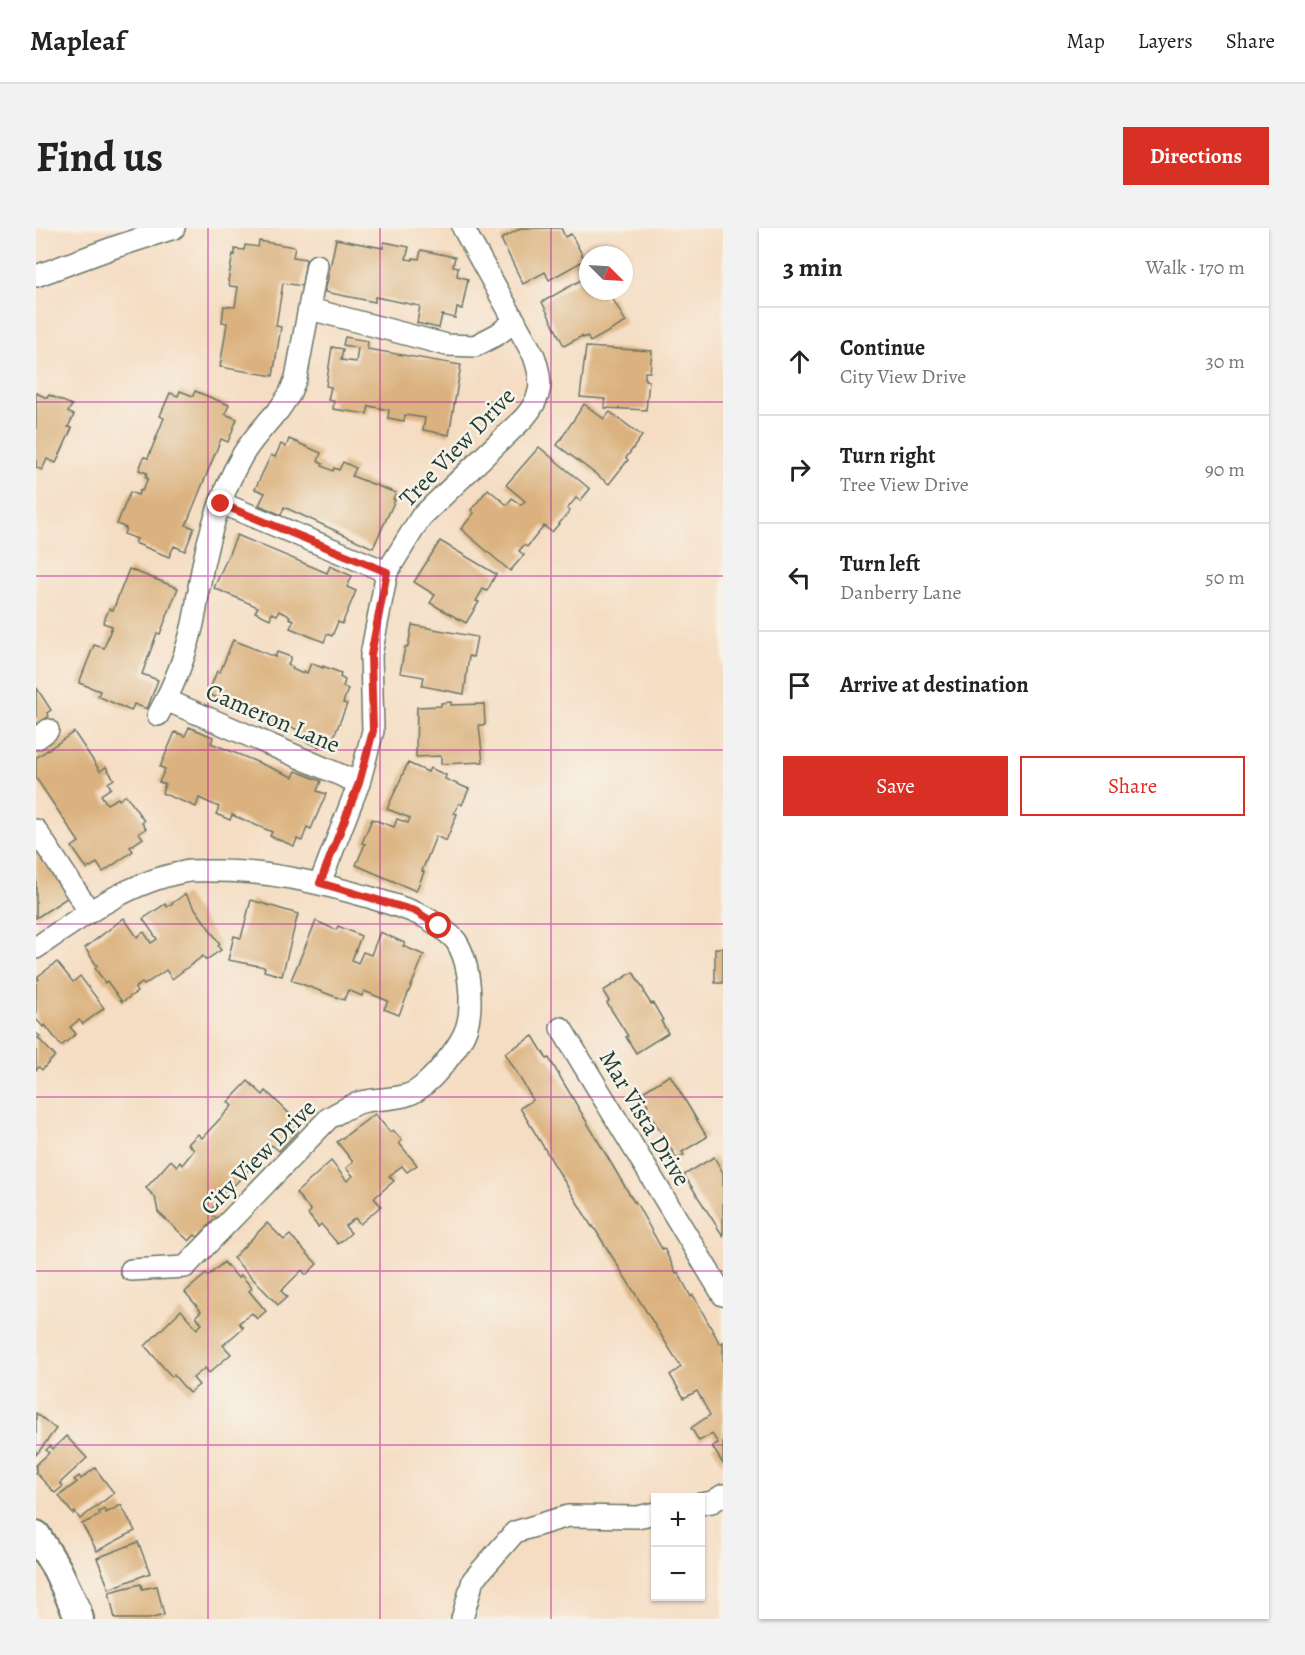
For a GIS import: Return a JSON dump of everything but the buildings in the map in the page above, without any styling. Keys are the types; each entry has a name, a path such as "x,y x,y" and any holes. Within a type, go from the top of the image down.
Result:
{"street":[{"path":"36,276 112,238 174,228"},
{"name":"Tree View Drive","path":"320,883 359,783 373,731 371,655 387,572 420,517 524,418 535,406 540,391 540,375 534,356 463,228"},
{"name":"Cameron Lane","path":"317,265 293,387 242,455 221,504 205,552 188,642 162,708 359,783"},
{"path":"310,309 447,345 476,346 515,321"},
{"path":"221,504 387,572"},
{"path":"36,830 89,912"},
{"name":"City View Drive","path":"36,948 89,912 147,881 187,872 230,871 320,883 415,911 439,926 455,941 462,957 469,994 469,1017 464,1034 425,1085 410,1095 365,1101 329,1118 185,1267 131,1270"},
{"name":"Mar Vista Drive","path":"561,1028 723,1296"},
{"path":"705,1503 712,1502 723,1495"},
{"path":"462,1619 473,1580 515,1532 567,1516 638,1517 651,1514"},
{"path":"36,1535 57,1569 79,1619"}],"route":[{"path":"221,504 387,572 371,655 373,731 359,783 320,883 415,911 439,926"}]}
